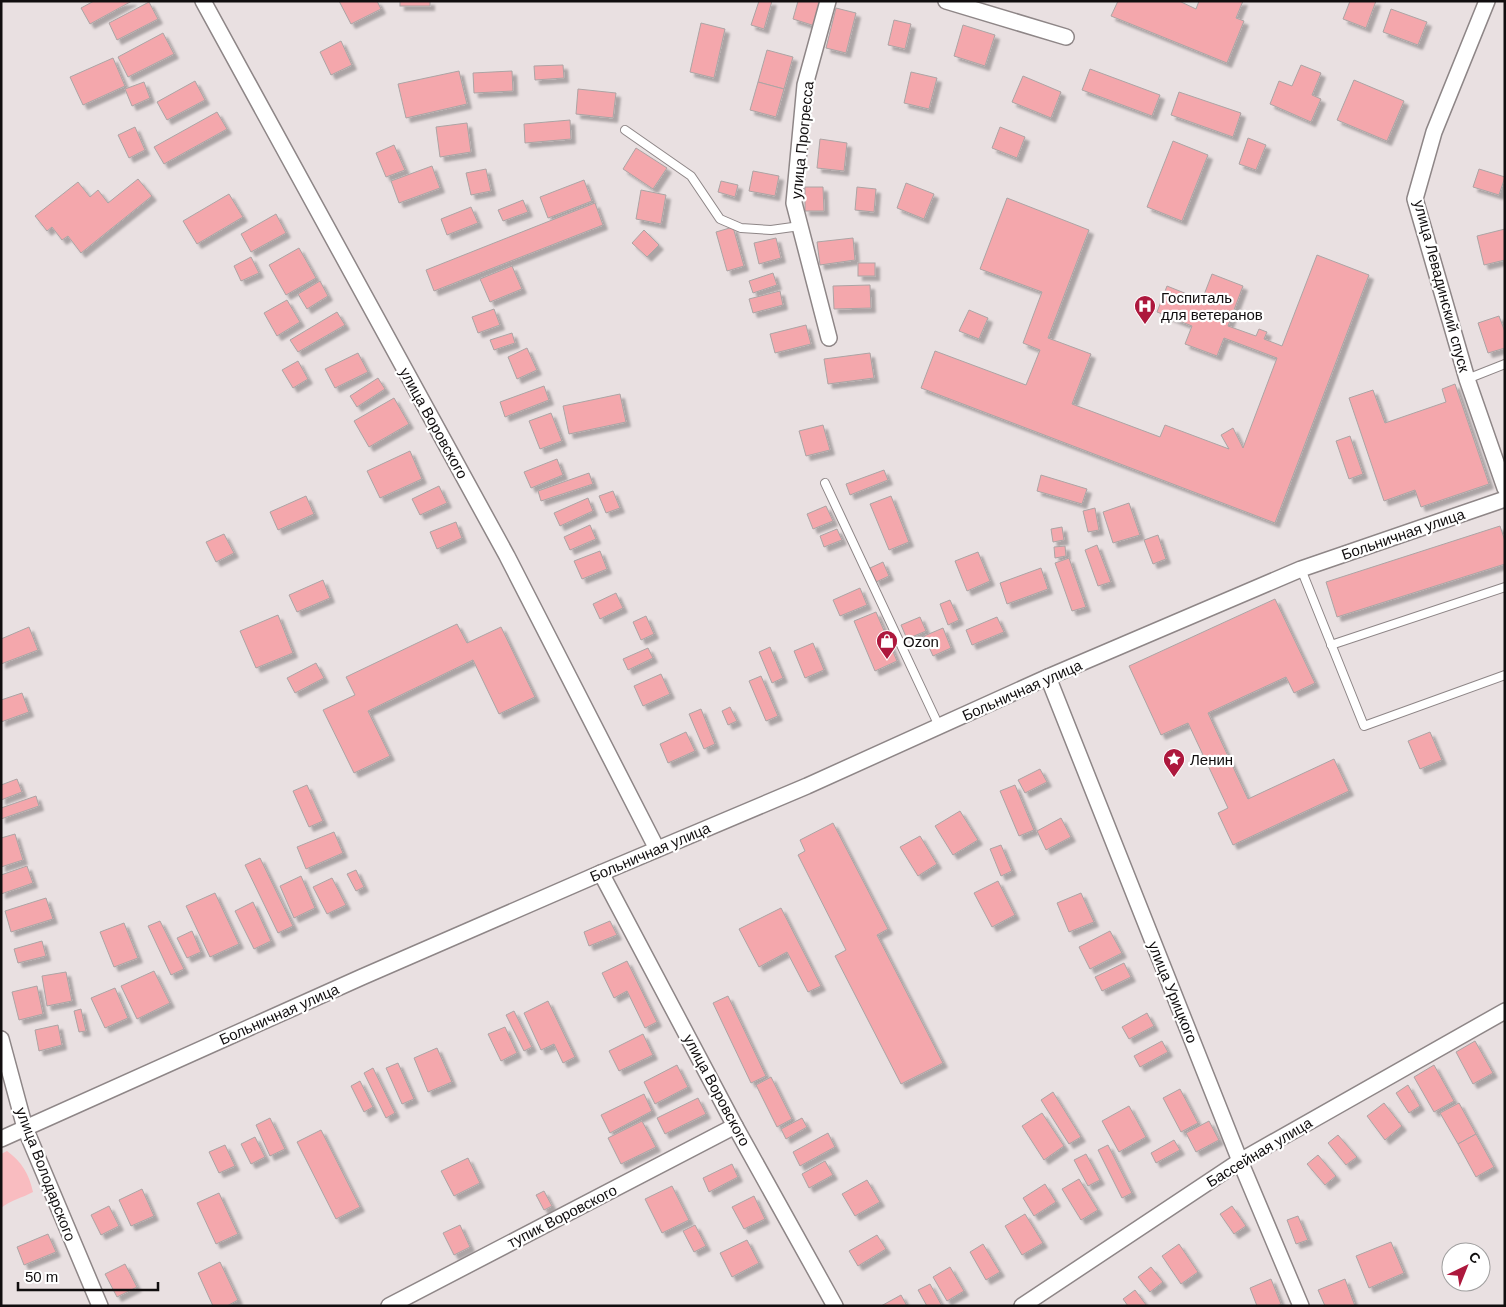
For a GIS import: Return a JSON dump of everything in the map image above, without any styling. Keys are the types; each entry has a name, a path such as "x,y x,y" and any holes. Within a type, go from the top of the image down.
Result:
{"street":[{"name":"улица Воровского","path":"203,1 507,556 657,849"},
{"name":"улица Прогресса","path":"828,1 805,85 794,203 829,338"},
{"name":"улица Левадинский спуск","path":"1487,1 1434,132 1415,198 1467,379 1505,488"},
{"path":"955,3 1066,37"},
{"name":"Больничная улица","path":"1,1139 362,977 807,786 1048,677 1301,568 1505,499"},
{"name":"улица Урицкого","path":"1048,677 1240,1161 1301,1306"},
{"name":"улица Воровского","path":"601,873 735,1126 835,1306"},
{"name":"Бассейная улица","path":"1022,1306 1240,1161 1505,1010"},
{"name":"улица Володарского","path":"1,1039 25,1128 100,1306"},
{"name":"тупик Воровского","path":"389,1306 735,1126"}],"lane":[{"path":"625,130 692,176 720,219 741,228 771,230 800,226"},
{"path":"1467,379 1505,364"},
{"path":"826,483 939,726"},
{"path":"1301,568 1364,726 1505,675"},
{"path":"1331,645 1505,588"}],"shaded area":[{"path":"7,1151 24,1169 33,1192 1,1208 1,1154"}],"building":[{"path":"94,1 132,1 90,24 81,8"},
{"path":"339,1 377,1 381,9 351,24"},
{"path":"400,1 430,1 430,6 400,6"},
{"path":"759,1 772,1 764,29 751,25"},
{"path":"798,1 822,1 815,26 793,19"},
{"path":"1118,1 1179,1 1196,9 1199,1 1243,1 1236,18 1244,21 1227,63 1111,16"},
{"path":"1350,1 1376,1 1366,28 1343,19"},
{"path":"149,2 158,19 117,40 109,23"},
{"path":"836,8 856,13 846,53 826,48"},
{"path":"1391,9 1427,22 1418,45 1383,32"},
{"path":"894,20 911,24 905,49 888,45"},
{"path":"701,23 725,29 714,78 690,72"},
{"path":"963,25 995,35 985,66 954,56"},
{"path":"163,33 174,54 128,77 118,57"},
{"path":"341,41 352,65 331,75 320,52"},
{"path":"767,50 793,57 784,89 758,82"},
{"path":"113,58 125,86 83,105 70,77"},
{"path":"563,65 564,78 535,80 534,66"},
{"path":"1301,65 1321,73 1312,95 1321,99 1311,122 1270,104 1279,81 1292,86"},
{"path":"1090,69 1160,95 1152,116 1082,90"},
{"path":"459,71 467,104 406,118 398,84"},
{"path":"512,71 513,91 474,93 473,73"},
{"path":"911,72 937,78 929,109 904,103"},
{"path":"1023,76 1061,92 1051,118 1012,102"},
{"path":"1354,80 1404,101 1387,141 1337,120"},
{"path":"195,81 205,100 167,120 157,102"},
{"path":"144,82 150,98 132,106 125,89"},
{"path":"758,82 784,89 776,117 750,110"},
{"path":"578,89 616,93 613,118 576,114"},
{"path":"1179,92 1241,113 1233,137 1171,115"},
{"path":"217,112 227,129 164,164 154,147"},
{"path":"570,120 571,139 525,143 524,124"},
{"path":"467,123 471,152 440,157 436,127"},
{"path":"135,127 145,150 129,158 118,135"},
{"path":"1000,127 1025,137 1017,158 992,148"},
{"path":"1248,138 1266,145 1256,170 1239,164"},
{"path":"820,139 847,143 844,171 817,168"},
{"path":"1173,141 1208,155 1182,221 1147,207"},
{"path":"394,145 405,170 386,177 376,153"},
{"path":"636,148 667,168 653,189 623,169"},
{"path":"432,166 440,188 399,203 391,181"},
{"path":"486,169 491,191 471,195 466,173"},
{"path":"1479,169 1505,177 1499,195 1473,187"},
{"path":"753,171 779,176 775,196 749,191"},
{"path":"138,179 152,196 81,253 68,236 62,240 52,227 47,231 35,216 78,182 90,197 98,190 108,203"},
{"path":"584,180 592,201 548,218 540,197"},
{"path":"721,181 738,185 735,197 718,192"},
{"path":"906,183 934,194 924,219 897,208"},
{"path":"805,187 823,187 824,211 805,211"},
{"path":"857,187 876,189 874,212 855,210"},
{"path":"641,190 666,195 661,224 636,219"},
{"path":"229,194 243,217 197,244 183,221"},
{"path":"1007,198 1089,230 1048,338 1091,354 1072,404 1160,437 1165,425 1229,449 1221,435 1233,428 1243,448 1277,358 1224,338 1217,356 1185,344 1192,326 1157,312 1167,286 1202,300 1212,274 1243,286 1228,326 1256,336 1259,329 1267,332 1264,339 1282,346 1317,255 1369,275 1275,523 921,388 935,351 1026,385 1040,350 1023,343 1042,292 980,269"},
{"path":"523,200 528,212 503,221 498,210"},
{"path":"595,203 603,225 434,291 426,270"},
{"path":"471,207 478,223 447,235 441,219"},
{"path":"276,214 286,233 251,252 241,234"},
{"path":"733,227 744,266 727,271 716,232"},
{"path":"1505,229 1505,260 1484,265 1477,236"},
{"path":"644,230 659,245 647,257 632,243"},
{"path":"776,238 781,258 759,264 754,243"},
{"path":"853,238 855,260 820,265 817,242"},
{"path":"299,248 316,278 286,295 269,265"},
{"path":"251,257 259,273 241,281 234,266"},
{"path":"858,263 875,263 875,276 858,276"},
{"path":"512,266 522,289 490,302 480,279"},
{"path":"773,273 777,285 753,293 749,281"},
{"path":"320,281 328,296 307,309 298,294"},
{"path":"870,285 871,308 834,309 833,286"},
{"path":"780,291 783,305 753,313 749,299"},
{"path":"287,300 300,322 277,336 264,313"},
{"path":"494,309 500,325 478,333 472,317"},
{"path":"969,310 988,318 979,339 959,331"},
{"path":"337,312 345,325 298,352 290,340"},
{"path":"1499,316 1505,332 1505,348 1488,353 1478,323"},
{"path":"806,325 811,344 775,353 770,334"},
{"path":"512,333 515,343 494,350 490,340"},
{"path":"527,348 537,370 517,379 508,357"},
{"path":"358,353 368,372 335,388 325,369"},
{"path":"870,353 874,378 828,384 824,359"},
{"path":"298,361 308,379 293,388 282,370"},
{"path":"378,378 385,389 357,407 350,396"},
{"path":"1455,384 1489,484 1421,507 1415,490 1384,501 1349,398 1373,390 1385,423 1446,402 1442,389"},
{"path":"544,386 549,400 505,417 500,402"},
{"path":"620,394 626,422 569,434 563,406"},
{"path":"394,398 409,424 369,447 354,421"},
{"path":"551,413 562,441 540,449 529,421"},
{"path":"823,425 830,450 806,456 799,431"},
{"path":"1350,436 1363,474 1349,479 1336,441"},
{"path":"410,451 422,479 380,498 367,471"},
{"path":"557,459 563,475 531,488 524,472"},
{"path":"884,470 888,480 850,495 846,484"},
{"path":"589,473 593,484 541,501 538,491"},
{"path":"1041,475 1087,489 1082,504 1037,491"},
{"path":"439,486 447,503 420,515 412,499"},
{"path":"613,491 620,508 606,513 599,496"},
{"path":"306,496 314,514 278,530 270,512"},
{"path":"891,496 909,542 889,550 870,504"},
{"path":"588,498 593,511 560,526 554,513"},
{"path":"1129,503 1140,535 1113,543 1103,512"},
{"path":"826,506 833,521 813,529 807,514"},
{"path":"1095,508 1099,530 1088,532 1083,511"},
{"path":"456,522 462,538 437,549 430,532"},
{"path":"590,525 596,539 570,550 564,537"},
{"path":"1500,526 1505,541 1505,564 1337,617 1326,582"},
{"path":"1062,527 1064,540 1053,542 1051,529"},
{"path":"837,529 842,540 824,547 820,536"},
{"path":"224,534 234,553 216,562 206,542"},
{"path":"1158,535 1166,559 1153,564 1144,540"},
{"path":"1097,545 1111,582 1098,586 1085,550"},
{"path":"1065,546 1066,556 1055,558 1054,547"},
{"path":"600,551 607,569 582,579 574,561"},
{"path":"978,552 990,581 967,591 955,561"},
{"path":"1069,558 1086,607 1072,611 1055,563"},
{"path":"883,562 889,576 876,582 870,568"},
{"path":"1041,568 1048,589 1007,604 1000,583"},
{"path":"323,580 330,598 297,612 289,595"},
{"path":"860,588 867,605 840,616 833,600"},
{"path":"616,593 623,608 600,619 593,604"},
{"path":"1275,599 1315,683 1294,693 1286,677 1208,713 1248,799 1334,759 1349,791 1233,845 1218,813 1228,808 1188,723 1161,735 1129,666"},
{"path":"950,600 959,620 948,625 940,604"},
{"path":"876,612 897,661 875,671 854,621"},
{"path":"278,615 293,653 256,668 240,631"},
{"path":"646,616 654,634 641,640 633,622"},
{"path":"920,617 926,631 907,639 901,625"},
{"path":"997,617 1004,632 972,645 966,630"},
{"path":"457,624 467,643 501,627 535,697 499,714 473,660 368,711 390,756 354,773 323,710 355,695 346,677"},
{"path":"29,627 38,650 1,664 1,639"},
{"path":"943,628 951,648 933,656 924,636"},
{"path":"813,643 824,670 805,678 794,651"},
{"path":"770,647 783,678 772,683 759,652"},
{"path":"648,648 653,658 628,670 623,659"},
{"path":"316,663 324,678 295,693 287,678"},
{"path":"661,674 670,694 643,706 634,686"},
{"path":"761,676 778,716 766,721 749,681"},
{"path":"22,693 29,712 1,722 1,700"},
{"path":"730,707 737,721 728,725 722,711"},
{"path":"701,709 715,744 704,749 689,714"},
{"path":"686,732 695,751 668,763 660,744"},
{"path":"1430,732 1442,760 1420,769 1408,741"},
{"path":"1040,769 1047,782 1025,793 1018,780"},
{"path":"17,779 22,792 1,800 1,785"},
{"path":"307,785 323,821 309,827 293,791"},
{"path":"1015,785 1034,830 1019,836 1000,791"},
{"path":"36,796 39,806 1,819 1,808"},
{"path":"960,811 978,840 953,855 935,826"},
{"path":"1061,818 1071,837 1046,850 1037,831"},
{"path":"833,823 888,929 877,935 943,1063 901,1084 835,956 846,950 798,855 805,851 800,840"},
{"path":"334,832 343,853 306,869 297,847"},
{"path":"15,834 23,860 1,867 1,838"},
{"path":"920,836 937,864 918,876 900,847"},
{"path":"1001,845 1012,871 1001,876 990,849"},
{"path":"260,858 293,926 278,933 245,865"},
{"path":"27,866 33,883 1,894 1,875"},
{"path":"356,870 364,887 356,891 347,874"},
{"path":"301,876 315,908 294,918 280,886"},
{"path":"332,878 346,905 327,914 313,887"},
{"path":"998,881 1015,915 992,927 974,893"},
{"path":"215,893 239,944 210,957 186,906"},
{"path":"1081,893 1094,922 1069,932 1057,903"},
{"path":"46,898 53,919 11,932 5,911"},
{"path":"253,902 271,941 254,949 235,911"},
{"path":"781,908 821,986 808,992 787,952 759,967 739,929"},
{"path":"160,921 184,969 171,975 148,926"},
{"path":"610,921 617,935 589,946 584,932"},
{"path":"124,923 138,958 114,967 100,932"},
{"path":"192,931 201,952 187,958 177,938"},
{"path":"1110,931 1122,953 1090,969 1079,947"},
{"path":"42,941 46,956 18,963 14,949"},
{"path":"627,961 657,1022 645,1028 627,991 614,998 602,973"},
{"path":"1124,963 1131,977 1102,991 1095,977"},
{"path":"154,971 170,1003 137,1019 121,986"},
{"path":"66,972 72,1001 47,1006 42,976"},
{"path":"37,986 43,1014 19,1020 12,992"},
{"path":"115,988 128,1018 105,1028 91,998"},
{"path":"728,996 766,1076 751,1083 713,1003"},
{"path":"548,1001 575,1057 563,1063 554,1044 541,1050 524,1013"},
{"path":"81,1009 86,1031 79,1032 74,1011"},
{"path":"514,1011 532,1047 524,1051 506,1015"},
{"path":"1147,1013 1154,1026 1129,1039 1122,1027"},
{"path":"58,1025 62,1045 39,1051 35,1030"},
{"path":"505,1027 517,1053 501,1061 488,1034"},
{"path":"643,1034 653,1055 619,1071 609,1051"},
{"path":"1162,1041 1168,1052 1140,1067 1134,1056"},
{"path":"1475,1041 1493,1073 1473,1084 1456,1052"},
{"path":"437,1048 452,1082 428,1092 414,1058"},
{"path":"398,1063 414,1099 402,1104 386,1068"},
{"path":"677,1065 688,1087 655,1104 644,1082"},
{"path":"1434,1065 1454,1101 1434,1112 1414,1077"},
{"path":"373,1068 395,1113 386,1118 364,1073"},
{"path":"771,1077 792,1119 777,1127 756,1085"},
{"path":"360,1081 373,1107 364,1112 351,1086"},
{"path":"1408,1085 1420,1106 1409,1113 1396,1093"},
{"path":"1180,1089 1198,1123 1181,1132 1163,1098"},
{"path":"1053,1092 1081,1137 1069,1144 1041,1100"},
{"path":"644,1094 652,1111 610,1133 601,1115"},
{"path":"698,1098 706,1114 665,1134 657,1118"},
{"path":"1384,1103 1402,1126 1385,1140 1367,1116"},
{"path":"1459,1103 1476,1134 1458,1144 1440,1113"},
{"path":"1129,1106 1146,1137 1119,1152 1102,1121"},
{"path":"1042,1113 1064,1146 1044,1160 1022,1126"},
{"path":"270,1118 285,1149 270,1156 256,1125"},
{"path":"802,1118 807,1127 786,1139 781,1129"},
{"path":"642,1121 656,1147 621,1164 608,1138"},
{"path":"1209,1121 1219,1140 1196,1152 1186,1133"},
{"path":"321,1130 360,1207 336,1219 297,1142"},
{"path":"828,1133 835,1147 800,1166 793,1152"},
{"path":"1476,1134 1494,1167 1476,1177 1458,1144"},
{"path":"1338,1135 1357,1157 1346,1165 1328,1143"},
{"path":"255,1137 265,1157 251,1164 241,1144"},
{"path":"1174,1140 1180,1150 1156,1163 1151,1153"},
{"path":"225,1145 235,1166 219,1173 209,1152"},
{"path":"1108,1145 1132,1193 1122,1198 1098,1150"},
{"path":"1086,1154 1100,1180 1088,1186 1074,1160"},
{"path":"1318,1155 1336,1176 1325,1185 1307,1164"},
{"path":"468,1158 480,1183 454,1196 441,1171"},
{"path":"825,1161 833,1175 809,1188 802,1174"},
{"path":"732,1164 738,1177 709,1192 703,1178"},
{"path":"1079,1179 1098,1210 1081,1220 1062,1189"},
{"path":"867,1180 880,1202 855,1216 842,1194"},
{"path":"1045,1184 1056,1202 1034,1216 1023,1198"},
{"path":"672,1186 689,1220 662,1233 645,1199"},
{"path":"142,1189 154,1216 131,1226 119,1200"},
{"path":"544,1191 552,1206 544,1210 536,1195"},
{"path":"219,1193 238,1234 216,1244 197,1203"},
{"path":"754,1196 765,1219 744,1229 732,1207"},
{"path":"109,1206 119,1226 101,1235 91,1215"},
{"path":"1232,1206 1246,1226 1234,1234 1220,1214"},
{"path":"1025,1214 1043,1243 1022,1255 1005,1226"},
{"path":"1298,1216 1308,1240 1296,1244 1287,1220"},
{"path":"460,1225 470,1247 454,1255 443,1233"},
{"path":"695,1225 706,1246 694,1252 683,1231"},
{"path":"48,1234 56,1252 24,1265 17,1247"},
{"path":"877,1235 886,1249 858,1266 849,1251"},
{"path":"747,1240 759,1263 732,1277 720,1253"},
{"path":"1391,1242 1404,1273 1369,1288 1356,1256"},
{"path":"983,1244 1000,1272 986,1280 970,1252"},
{"path":"1179,1244 1198,1272 1181,1284 1162,1256"},
{"path":"220,1262 238,1300 227,1306 213,1306 198,1273"},
{"path":"125,1264 137,1287 117,1297 105,1274"},
{"path":"950,1267 964,1291 947,1301 933,1277"},
{"path":"1151,1267 1163,1282 1150,1292 1138,1277"},
{"path":"1271,1279 1281,1304 1277,1306 1257,1306 1250,1288"},
{"path":"1345,1279 1355,1306 1325,1306 1318,1290"},
{"path":"930,1284 942,1306 927,1306 918,1290"},
{"path":"1135,1290 1147,1306 1128,1306 1123,1299"},
{"path":"901,1295 907,1306 881,1306"}],"place":[{"name":"Госпиталь для ветеранов","path":"1145,325"},
{"name":"Ozon","path":"887,660"},
{"name":"Ленин","path":"1174,778"}]}
